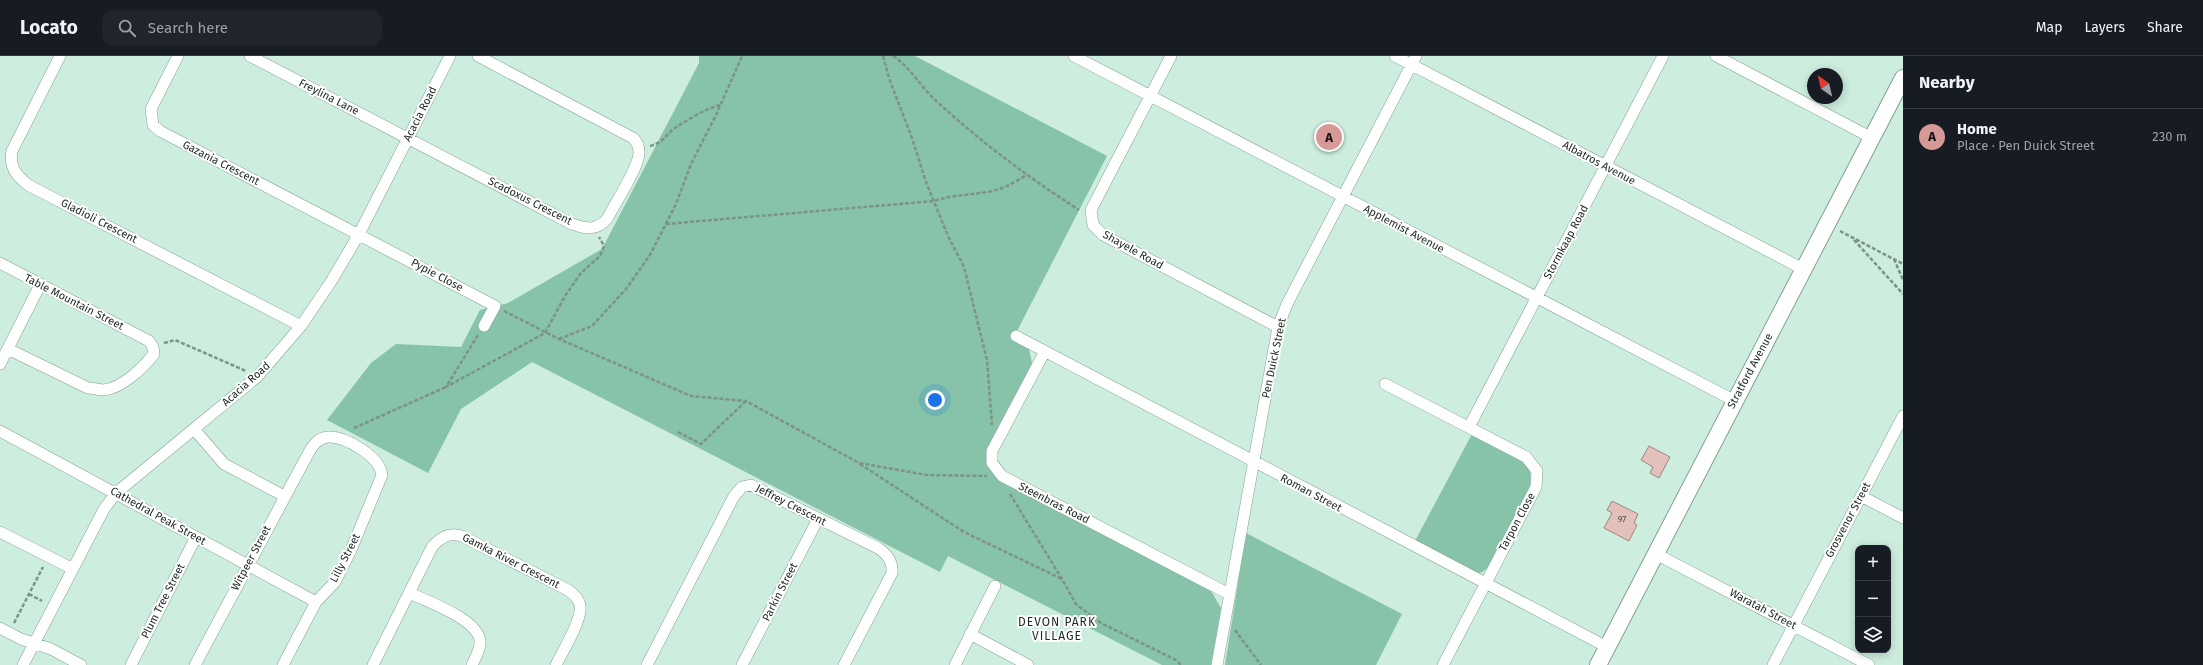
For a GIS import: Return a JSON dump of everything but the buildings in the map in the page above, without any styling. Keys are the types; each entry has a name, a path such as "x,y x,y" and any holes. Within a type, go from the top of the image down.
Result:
{"street":[{"name":"Gladioli Crescent","path":"60,56 12,151 12,166 18,177 28,184 301,326"},
{"name":"Gazania Crescent","path":"178,56 151,109 153,125 160,131 359,234"},
{"name":"Freylina Lane","path":"250,56 408,138"},
{"name":"Acacia Road","path":"23,665 104,509 116,493 257,376 301,326 332,280 359,234 450,56"},
{"path":"478,56 633,138 638,144 640,153 637,164 607,219 601,225 594,228"},
{"name":"Applemist Avenue","path":"1074,56 1735,401"},
{"name":"Shayele Road","path":"1171,56 1091,210 1094,225 1103,235 1278,327"},
{"name":"Albatros Avenue","path":"1395,56 1414,60 1605,166 1803,269"},
{"name":"Stormkaap Road","path":"1469,427 1663,56"},
{"path":"1716,56 1872,138"},
{"name":"Pen Duick Street","path":"1217,665 1278,327 1287,304 1414,60"},
{"name":"Stratford Avenue","path":"1598,665 1903,78"},
{"name":"Scadoxus Crescent","path":"408,138 572,224 585,228 594,228"},
{"name":"Pypie Close","path":"359,234 496,306"},
{"name":"Table Mountain Street","path":"0,263 151,344"},
{"path":"0,364 40,285"},
{"path":"484,326 496,306"},
{"name":"Roman Street","path":"1016,336 1044,353 1607,647"},
{"path":"8,349 88,388 102,390 114,388 145,364 154,354 151,344"},
{"path":"1002,476 994,468 991,457 997,440 1044,353"},
{"name":"Tarpon Close","path":"1385,384 1526,457 1535,466 1538,476 1536,486 1443,665"},
{"name":"Grosvenor Street","path":"1773,665 1903,416"},
{"path":"194,429 224,464 284,496"},
{"name":"Cathedral Peak Street","path":"0,431 316,602"},
{"name":"Witpeer Street","path":"195,665 308,452 320,440 328,437 369,454 380,466"},
{"name":"Lilly Street","path":"283,665 316,602 335,582 351,550 382,475 380,466"},
{"name":"Steenbras Road","path":"1002,476 1229,594"},
{"name":"Jeffrey Crescent","path":"647,665 737,490 746,486 754,485 818,519 878,548 888,556 892,573 844,665"},
{"path":"1861,496 1903,518"},
{"name":"Parkin Street","path":"742,665 818,519"},
{"path":"0,532 73,569"},
{"name":"Gamka River Crescent","path":"372,665 410,593 432,547 439,539 453,534 462,536 568,590 579,602 581,610 578,621 556,665"},
{"name":"Plum Tree Street","path":"131,665 196,537"},
{"name":"Waratah Street","path":"1656,554 1869,665"},
{"path":"955,665 995,586"},
{"path":"410,593 469,622 477,631 480,642 472,665"},
{"path":"5,630 34,643 51,648 81,665"},
{"path":"970,634 1028,665"}],"path":[{"path":"559,339 592,326 621,294 650,255 676,204 691,164 742,56"},
{"path":"884,56 890,81 934,201 964,267 987,360 991,421 997,440"},
{"path":"893,56 906,64 932,97 1028,175 1079,210 1094,225"},
{"path":"638,144 650,147 662,142 674,129 710,108 720,105"},
{"path":"666,224 934,201 952,195 984,192 1003,188 1028,175"},
{"path":"1827,224 1903,264"},
{"path":"354,428 446,387 545,332 565,296 581,273 600,256 604,246 594,228"},
{"path":"1852,238 1903,294"},
{"path":"1894,259 1903,280"},
{"path":"496,306 559,339 691,396 746,401 858,463 964,532 1062,579"},
{"path":"446,387 484,326"},
{"path":"151,344 175,340 257,376"},
{"path":"678,432 701,444 746,401"},
{"path":"858,463 928,476 1002,476 1007,490 1076,604 1101,623 1176,660 1181,665"},
{"path":"5,630 48,557"},
{"path":"1225,618 1262,665"}],"green space":[{"path":"699,56 915,56 1107,156 1014,337 1029,349 1032,363 988,465 996,478 1003,482 1211,591 1221,608 1211,665 1162,665 948,556 940,572 532,362 461,409 428,473 327,420 371,363 396,344 461,347 480,310 508,303 602,249 699,63"},
{"path":"1472,434 1524,461 1530,469 1531,484 1489,567 1478,573 1415,541"},
{"path":"1246,533 1402,614 1376,665 1225,665"}],"place":[{"name":"Home","path":"1329,137"}],"district":[{"name":"DEVON PARK VILLAGE","path":"1057,629"}]}
